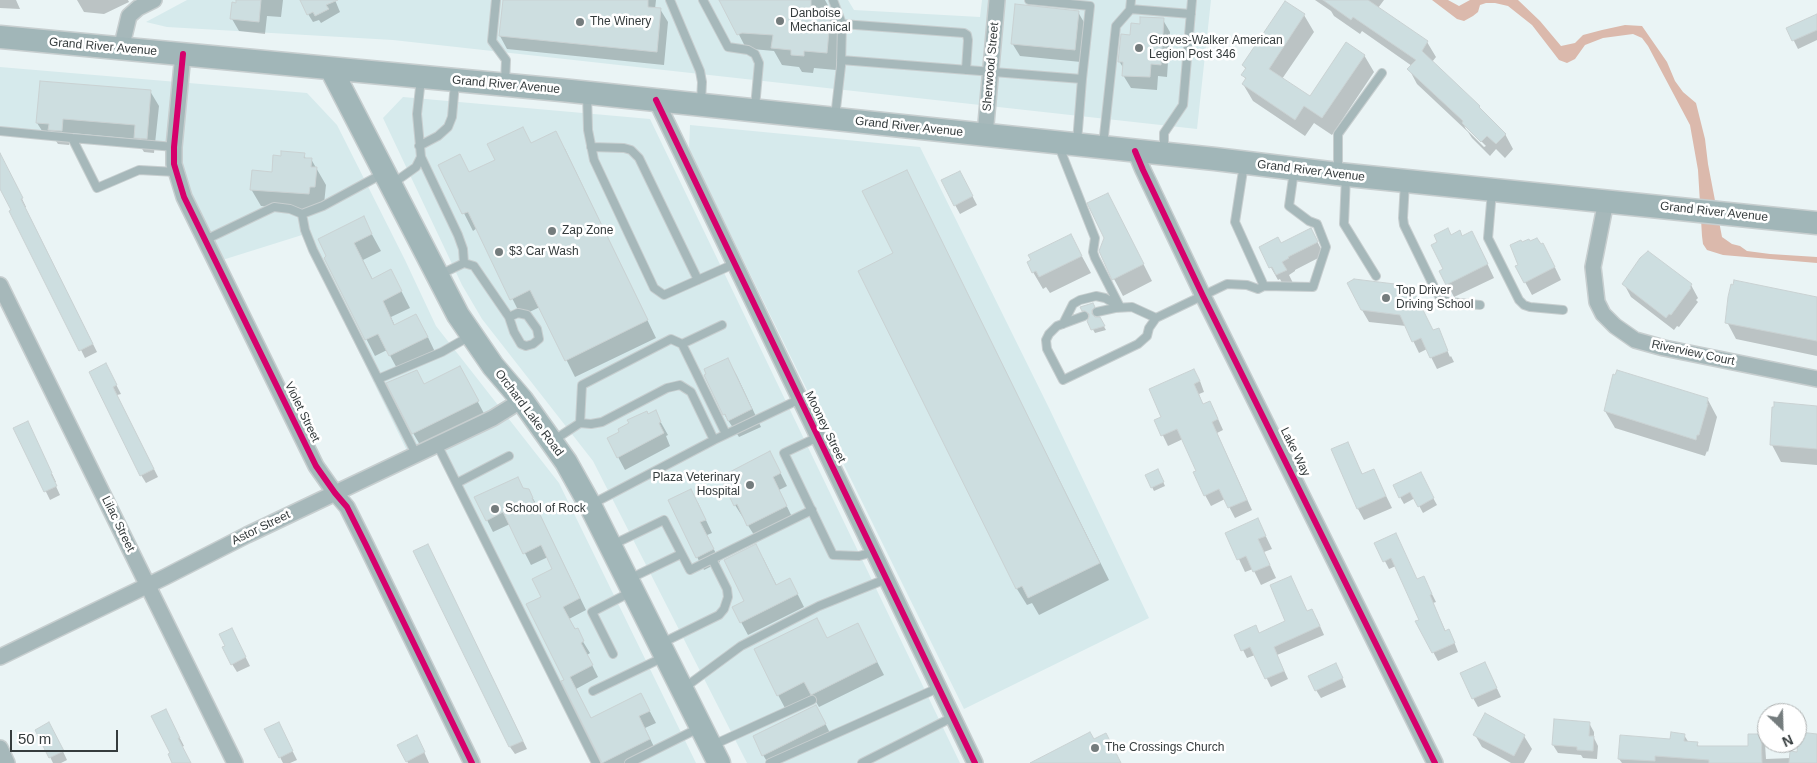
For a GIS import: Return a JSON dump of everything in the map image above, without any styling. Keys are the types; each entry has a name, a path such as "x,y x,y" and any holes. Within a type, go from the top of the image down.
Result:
{"main road":[{"name":"Grand River Avenue","path":"0,37 587,92 1067,143 1342,175 1817,223"},
{"name":"Orchard Lake Road","path":"332,69 458,315 493,366 522,400 566,462 590,504 710,745"}],"street":[{"path":"121,49 130,16 138,8 154,0"},
{"name":"Sherwood Street","path":"985,135 997,0"},
{"name":"Violet Street","path":"183,54 174,147 176,172 184,198 316,466 347,507 359,530 472,763"},
{"name":"Mooney Street","path":"656,100 975,763"},
{"name":"Lake Way","path":"1135,151 1203,296 1435,763"},
{"name":"Riverview Court","path":"1606,201 1593,267 1597,302 1603,314 1615,326 1635,340 1664,348 1817,379"},
{"name":"Lilac Street","path":"0,285 235,763"},
{"name":"Astor Street","path":"0,658 148,586 246,534 493,418 522,400"},
{"path":"0,748 7,763"}],"lane":[{"path":"496,0 492,41 506,60 505,85"},
{"path":"670,0 700,71 702,82 700,104"},
{"path":"703,0 728,47 748,50 755,54 759,63 754,110"},
{"path":"833,0 842,24 841,60 835,119"},
{"path":"1029,0 1090,6 1082,78 1067,143 1095,238 1093,252 1120,308"},
{"path":"1103,147 1116,26 1130,9 1131,0"},
{"path":"1164,154 1164,133 1183,105 1192,0"},
{"path":"1130,9 1191,14"},
{"path":"842,24 964,33 967,35 968,40 966,70"},
{"path":"841,60 1082,78"},
{"path":"1376,276 1344,224 1338,134 1382,73"},
{"path":"422,77 417,114 421,158 458,235 463,249 464,263"},
{"path":"419,146 438,136 448,127 452,117 455,81"},
{"path":"587,92 591,147 594,160 654,288 664,295 734,264"},
{"path":"0,131 174,147"},
{"path":"72,138 97,188 139,170 176,172"},
{"path":"591,147 624,148 631,150 639,158 698,280"},
{"path":"205,240 274,207 290,209 302,214 416,167 421,158"},
{"path":"1244,163 1235,222 1264,286"},
{"path":"1084,316 1057,326 1046,340 1047,349 1063,380 1138,344 1147,336 1149,328 1156,318 1227,284 1247,285 1258,289 1264,286 1312,287 1326,247 1317,224 1309,221 1290,206 1294,169"},
{"path":"1405,181 1402,218 1404,225 1437,293 1441,299 1449,302 1480,305"},
{"path":"1493,189 1488,238 1519,300 1524,305 1530,307 1563,310"},
{"path":"302,214 305,230 313,250 416,454"},
{"path":"437,276 464,263 474,266 510,317 514,332 521,344 526,346 533,344 539,338 537,330 527,315 518,313 510,317"},
{"path":"1063,324 1073,304 1088,298 1096,296 1105,298 1120,308"},
{"path":"1097,312 1132,307 1156,318"},
{"path":"682,344 722,325"},
{"path":"378,378 442,352 472,336"},
{"path":"580,423 582,385 671,339 682,344 726,434"},
{"path":"552,442 580,423 602,422 667,388 680,386 691,392 714,440"},
{"path":"590,504 726,434 800,399"},
{"path":"818,437 784,453 833,555 859,556 873,552"},
{"path":"437,444 596,763"},
{"path":"457,483 509,456"},
{"path":"610,545 664,520 690,570 812,510"},
{"path":"613,654 592,612 681,554"},
{"path":"594,691 719,615 724,609 728,597 727,589 712,559"},
{"path":"682,690 742,646 819,606 886,579"},
{"path":"770,763 938,688"},
{"path":"629,763 710,745 812,700"},
{"path":"862,763 953,717"}],"shaded area":[{"path":"187,0 848,0 854,10 980,17 982,0 1211,0 1197,129 393,40 167,27 146,22"},
{"path":"1432,0 1448,0 1459,6 1470,0 1518,0 1540,21 1561,46 1575,43 1583,35 1602,30 1625,25 1642,26 1667,62 1675,81 1683,92 1696,103 1705,139 1722,237 1747,251 1817,257 1817,263 1723,255 1707,250 1703,244 1698,170 1690,125 1642,38 1633,34 1603,38 1585,45 1575,59 1567,63 1559,60 1532,25 1508,6 1495,3 1480,5 1478,12 1464,21 1457,19"},
{"path":"0,67 307,93 337,125 436,326 559,483 696,763 593,763 438,445 410,457 302,235 216,262 174,147 0,132"},
{"path":"403,97 650,119 960,763 747,763 593,461 482,319 462,285 383,118"},
{"path":"690,125 920,147 1049,408 1149,618 964,709 689,150"}],"building":[{"path":"236,0 261,0 259,22 230,19 232,2 236,3"},
{"path":"300,0 338,0 326,5 329,9 315,16 313,12 307,15"},
{"name":"The Winery","path":"503,0 648,0 648,7 661,8 657,52 499,36"},
{"name":"Danboise Mechanical","path":"719,0 811,0 811,8 831,9 827,53 804,51 804,56 791,55 791,50 771,48 773,35 742,33 737,35"},
{"path":"1323,0 1368,0 1428,41 1422,51 1480,106 1506,134 1496,144 1487,136 1481,142 1462,123 1463,121 1407,69 1416,60 1353,17 1351,20"},
{"path":"1285,1 1305,14 1269,69 1310,96 1346,42 1365,55 1322,118 1304,106 1295,120 1242,84 1246,78 1241,75 1246,68 1242,65"},
{"path":"1015,4 1079,11 1075,50 1011,44"},
{"path":"1817,14 1817,30 1792,41 1786,28"},
{"name":"Groves-Walker American Legion Post 346","path":"1140,17 1164,18 1161,65 1151,64 1150,77 1122,76 1123,62 1118,62 1121,34 1130,35 1131,23 1140,24"},
{"path":"40,81 151,90 147,139 134,138 135,125 63,119 62,131 48,130 49,124 36,123"},
{"name":"Zap Zone","path":"523,127 531,143 556,131 648,320 565,361 530,290 510,300 468,212 462,214 438,165 460,154 469,172 495,160 487,144"},
{"path":"281,151 305,153 304,158 312,158 311,167 317,167 315,187 310,187 309,194 250,190 252,170 272,172 273,155 281,156"},
{"path":"0,153 93,344 79,351 9,211 11,210 0,189"},
{"path":"907,170 1100,563 1028,598 1022,586 1016,589 858,271 893,253 862,191"},
{"path":"960,171 973,196 954,206 941,180"},
{"path":"1108,193 1144,264 1112,280 1099,251 1104,238 1087,203"},
{"path":"364,216 372,234 354,243 372,279 391,269 402,291 383,301 394,325 416,314 428,337 389,356 378,334 365,340 324,258 326,256 318,239"},
{"path":"1311,228 1318,242 1288,257 1282,262 1287,270 1276,275 1272,267 1269,268 1259,247 1278,237 1281,243"},
{"path":"1448,228 1451,235 1460,230 1462,236 1472,231 1488,264 1446,285 1439,271 1443,269 1431,245 1437,242 1434,235"},
{"path":"1071,234 1082,256 1039,277 1036,271 1032,273 1027,262 1031,260 1028,255"},
{"path":"1537,238 1541,244 1543,243 1555,267 1524,283 1515,266 1518,265 1510,245 1521,240 1522,242 1529,239 1530,241"},
{"path":"1648,251 1692,284 1671,315 1669,314 1666,318 1622,284 1640,258"},
{"name":"Top Driver Driving School","path":"1354,279 1411,286 1433,330 1439,328 1448,351 1430,358 1421,338 1412,342 1400,315 1361,310 1347,283"},
{"path":"1734,280 1817,297 1817,341 1725,323 1728,297"},
{"path":"1093,303 1095,307 1092,310 1092,314 1095,317 1100,317 1105,326 1091,330 1087,321 1089,314 1082,311 1080,307"},
{"path":"728,358 752,409 728,421 725,414 723,415 704,375 706,374 704,369"},
{"path":"106,363 117,385 113,387 154,469 140,476 89,372"},
{"path":"460,366 479,401 412,434 386,383 417,370 424,384"},
{"path":"1194,369 1200,381 1194,384 1203,404 1210,401 1218,419 1212,422 1247,500 1228,508 1219,489 1204,496 1193,472 1196,471 1177,429 1161,436 1154,420 1161,417 1149,389"},
{"path":"1617,370 1708,398 1708,404 1696,440 1604,411 1613,374 1615,375"},
{"path":"1774,402 1817,406 1817,449 1770,445 1772,407 1774,407"},
{"path":"656,410 664,433 617,458 607,438 619,432 618,429 629,423 627,420 647,411 648,414"},
{"path":"28,421 57,486 44,492 13,428"},
{"path":"1348,442 1362,474 1374,469 1386,496 1357,509 1331,449"},
{"name":"Plaza Veterinary Hospital","path":"770,451 781,473 773,477 787,506 747,526 737,504 734,506 720,477"},
{"path":"1158,469 1164,482 1151,488 1145,475"},
{"path":"1421,472 1434,498 1418,507 1410,492 1399,498 1393,485"},
{"path":"518,477 523,488 529,489 580,598 563,607 575,629 578,628 584,641 581,643 593,665 570,677 591,718 641,693 650,711 639,716 650,739 602,763 561,681 564,680 526,604 541,597 532,579 552,569 541,545 523,554 503,512 486,521 474,497"},
{"path":"691,489 706,520 700,522 714,549 696,558 668,500"},
{"path":"1258,518 1266,536 1258,539 1270,565 1253,572 1246,556 1237,560 1225,533"},
{"path":"1396,533 1417,579 1424,576 1445,631 1449,629 1455,643 1432,653 1415,621 1419,620 1391,558 1383,562 1374,543"},
{"path":"428,544 523,741 509,747 413,551"},
{"path":"756,544 776,585 790,578 798,594 740,623 732,607 744,601 724,560"},
{"path":"1291,576 1307,611 1312,609 1320,626 1274,647 1284,671 1265,679 1250,647 1241,651 1234,635 1256,625 1259,633 1285,621 1270,585"},
{"path":"817,618 827,638 858,623 877,662 811,695 804,682 777,696 754,649"},
{"path":"232,628 246,657 231,665 222,647 225,646 219,634"},
{"path":"1485,662 1497,688 1472,699 1460,673"},
{"path":"1336,663 1343,678 1315,691 1308,676"},
{"path":"816,705 826,724 762,756 753,736"},
{"path":"166,709 191,763 172,763 168,754 170,753 151,716"},
{"path":"1485,713 1525,735 1514,756 1473,735"},
{"path":"1554,719 1590,722 1589,736 1594,736 1593,751 1577,750 1577,747 1552,745"},
{"path":"49,722 64,751 49,758 35,730"},
{"path":"279,722 293,751 279,758 264,729"},
{"name":"The Crossings Church","path":"1090,732 1094,739 1106,733 1121,763 1030,763"},
{"path":"1671,732 1685,734 1684,741 1698,742 1697,746 1748,746 1748,734 1757,734 1757,753 1762,753 1762,763 1709,763 1709,760 1655,756 1655,761 1618,759 1620,735 1670,739"},
{"path":"1807,733 1817,734 1817,763 1789,763 1790,753 1807,753"},
{"path":"417,735 425,752 406,762 397,745"}],"cycle path":[{"path":"183,54 174,164 184,197 316,466 347,507 472,763"},
{"path":"656,100 975,763"},
{"path":"1135,151 1203,296 1435,763"}],"place":[{"name":"Danboise Mechanical","path":"780,21"},
{"name":"The Winery","path":"580,22"},
{"name":"Groves-Walker American Legion Post 346","path":"1139,48"},
{"name":"Zap Zone","path":"552,231"},
{"name":"$3 Car Wash","path":"499,252"},
{"name":"Top Driver Driving School","path":"1386,298"},
{"name":"Plaza Veterinary Hospital","path":"750,485"},
{"name":"School of Rock","path":"495,509"},
{"name":"The Crossings Church","path":"1095,748"}]}
